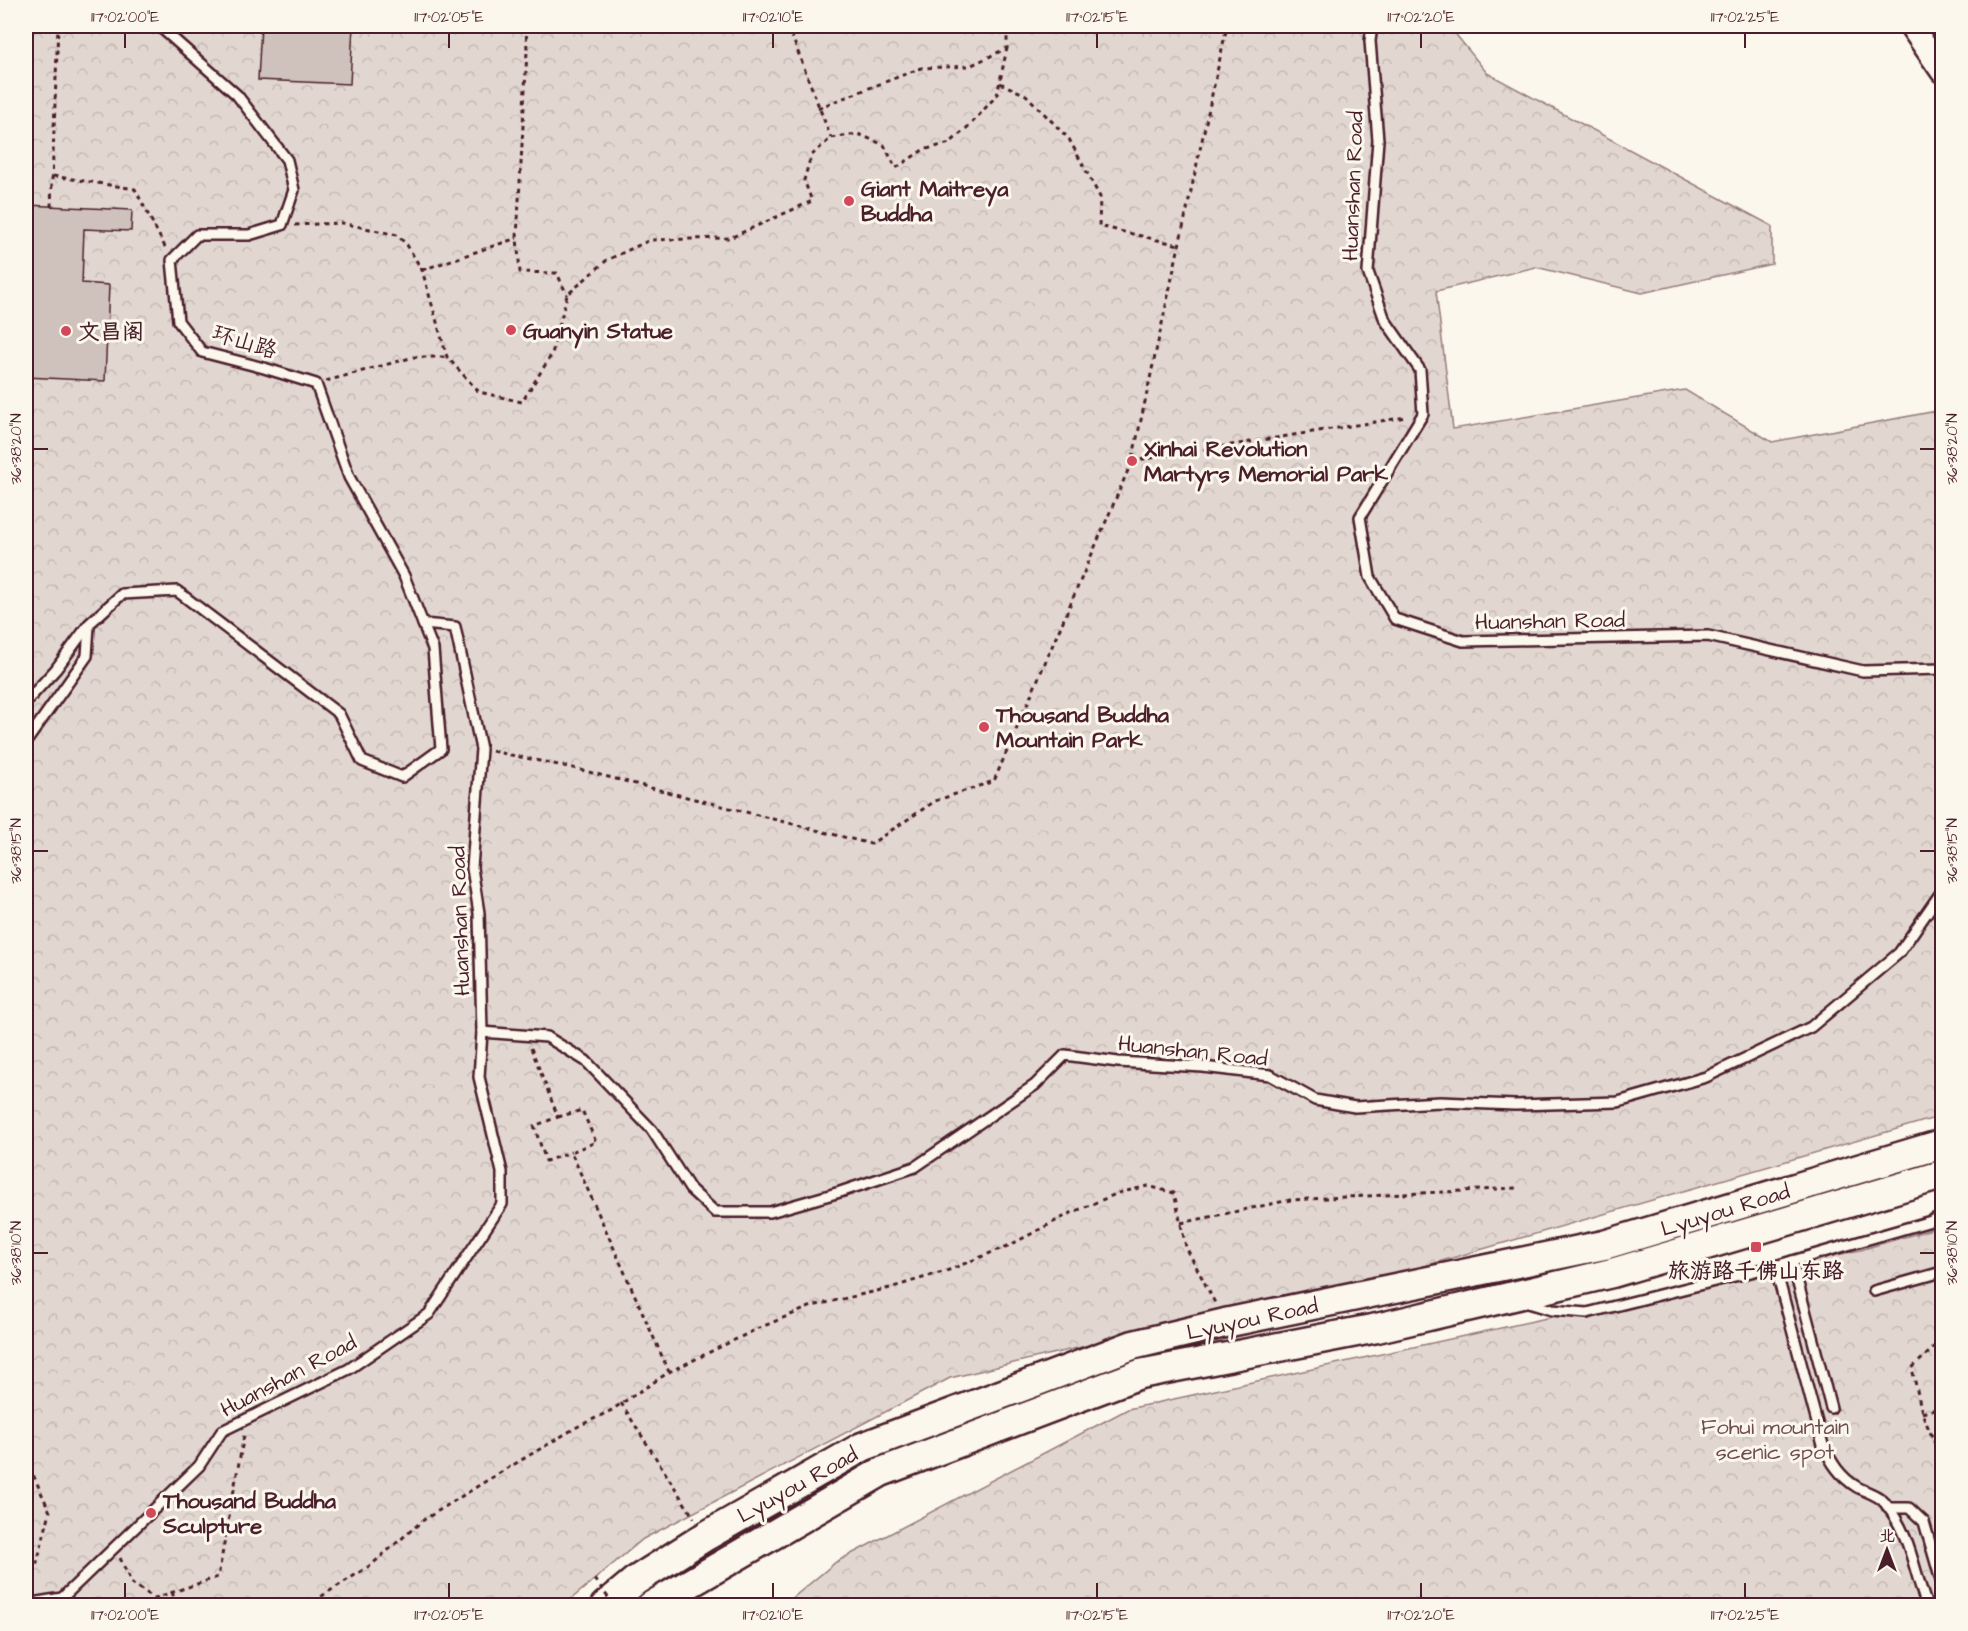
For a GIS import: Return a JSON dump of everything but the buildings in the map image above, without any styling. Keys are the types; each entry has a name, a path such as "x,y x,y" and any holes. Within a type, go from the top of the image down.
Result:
{"main road":[{"name":"Lyuyou Road","path":"605,1605 635,1581 706,1536 862,1447 1133,1345 1225,1323 1604,1245 1942,1144"},
{"name":"Lyuyou Road","path":"651,1605 881,1472 1140,1374 1377,1328 1612,1273 1942,1175"}],"street":[{"path":"1911,26 1942,71"}],"lane":[{"path":"159,26 237,95 287,160 294,190 282,225 249,235 197,235 172,260"},
{"name":"Huanshan Road","path":"1372,26 1370,41 1378,140 1368,272 1385,320 1420,370 1423,414 1360,517 1370,576 1395,619 1463,641 1708,636 1863,671 1942,669"},
{"name":"环山路","path":"172,260 178,321 202,352 316,384"},
{"path":"26,702 57,669 89,624 122,594 177,591 339,714 362,761 402,777 441,749 433,649 404,576 349,477 316,384"},
{"path":"26,742 87,656 89,624"},
{"name":"Huanshan Road","path":"26,1604 62,1598 199,1466 222,1431 350,1369 429,1314 502,1204 502,1172 479,1077 482,1032 479,913 472,868 482,749 455,627 423,624"},
{"name":"Huanshan Road","path":"482,1032 547,1037 585,1061 652,1130 690,1189 715,1212 770,1212 915,1167 1035,1085 1065,1055 1118,1062 1203,1067 1270,1075 1315,1100 1355,1107 1440,1102 1515,1105 1618,1102 1706,1077 1811,1028 1899,953 1942,891"},
{"path":"1509,1297 1552,1310 1587,1313 1775,1266 1931,1221 1942,1215"},
{"path":"1792,1261 1831,1408"},
{"path":"1775,1266 1823,1444 1833,1467 1855,1486 1884,1501 1912,1553 1927,1605"},
{"path":"1874,1291 1942,1272"},
{"path":"1888,1509 1910,1508 1924,1522 1942,1584"}],"path":[{"path":"51,207 58,26"},
{"path":"526,26 527,51 517,238 519,272 557,273 567,295"},
{"path":"788,26 831,138"},
{"path":"282,225 342,223 397,235 407,245 422,270 447,357 479,392 522,402 552,354 567,295 607,260 650,240 730,238 812,201 804,180 806,172 811,156 831,138 858,134 884,145 896,168 924,150 950,143 998,95 1007,48 1007,26"},
{"path":"482,749 573,768 872,844 935,801 994,781 1132,461 1227,26"},
{"path":"818,108 921,68 970,66 1007,48"},
{"path":"1000,83 1026,95 1069,139 1100,197 1099,226 1179,245"},
{"path":"52,176 135,189 172,260"},
{"path":"422,270 517,238"},
{"path":"316,384 414,357 447,357"},
{"path":"1132,461 1423,414"},
{"path":"526,1035 558,1117"},
{"path":"582,1110 596,1142 571,1152 546,1161 534,1126 582,1110"},
{"path":"571,1152 669,1372"},
{"path":"306,1605 371,1566 422,1521 669,1372 759,1328 812,1306 890,1288 949,1270 1010,1245 1071,1213 1118,1193 1148,1186 1174,1193 1186,1246 1225,1323"},
{"path":"1181,1223 1290,1200 1518,1188"},
{"path":"1941,1342 1942,1348"},
{"path":"1941,1342 1912,1368 1922,1413 1942,1460"},
{"path":"621,1403 706,1536"},
{"path":"1922,1413 1942,1407"},
{"path":"116,1547 132,1584 155,1598 218,1577 247,1418"},
{"path":"26,1459 50,1512 26,1604"},
{"path":"595,1579 614,1605"},
{"path":"172,1592 177,1605"}],"green space":[{"name":"Thousand Buddha Mountain Park","path":"26,26 1449,26 1487,73 1772,226 1772,264 1642,293 1536,267 1436,291 1453,429 1685,390 1772,442 1942,410 1942,1116 1421,1267 950,1378 643,1539 564,1605 26,1606"},
{"name":"Fohui mountain scenic spot","path":"1942,1226 1942,1605 783,1606 836,1562 1128,1409 1860,1250"}],"place":[{"name":"Giant Maitreya Buddha","path":"849,201"},
{"name":"Guanyin Statue","path":"511,330"},
{"name":"文昌阁","path":"66,331"},
{"name":"Xinhai Revolution Martyrs Memorial Park","path":"1132,461"},
{"name":"Thousand Buddha Mountain Park","path":"984,727"},
{"name":"旅游路千佛山东路","path":"1756,1247"},
{"name":"Thousand Buddha Sculpture","path":"151,1513"}]}
